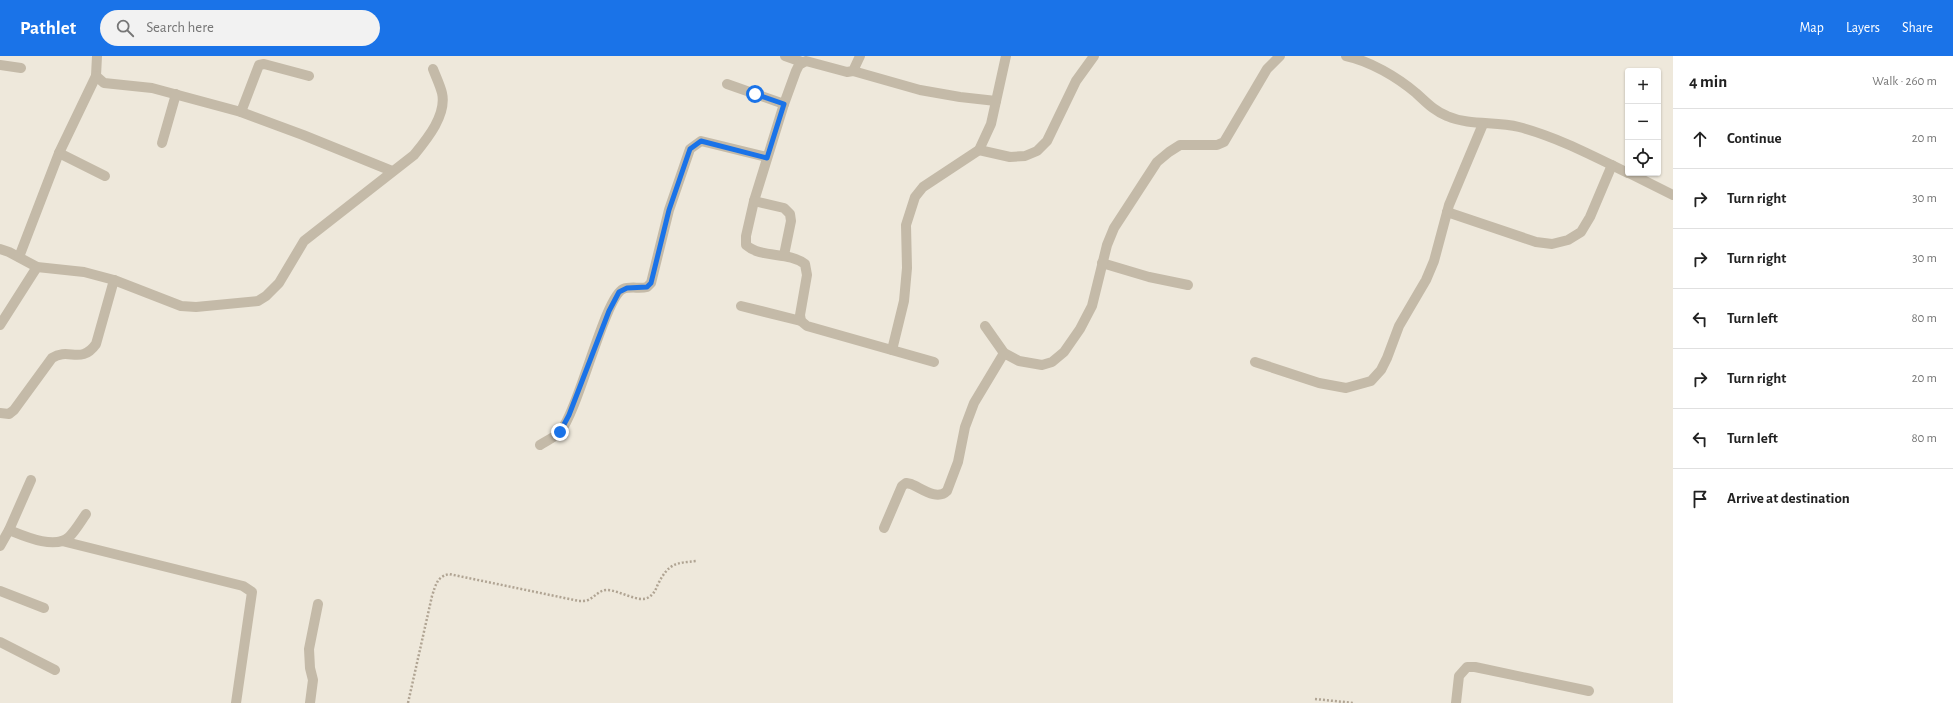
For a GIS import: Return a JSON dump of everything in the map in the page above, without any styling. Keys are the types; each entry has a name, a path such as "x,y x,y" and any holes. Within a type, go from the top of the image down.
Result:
{"street":[{"path":"19,257 60,153 96,76 97,56"},
{"path":"785,56 802,62 806,61 840,71 853,70 927,91 996,101"},
{"path":"853,70 860,56"},
{"path":"892,350 904,301 907,268 906,225 915,197 923,187 979,150 991,124 1006,56"},
{"path":"979,150 1010,157 1025,156 1037,151 1046,141 1076,81 1094,56"},
{"path":"985,326 1004,353 1019,361 1042,365 1052,362 1064,352 1092,306 1107,245 1114,228 1157,162 1168,152 1180,145 1217,145 1224,142 1267,69 1280,56"},
{"path":"1346,56 1363,61 1399,81 1432,108 1447,117 1468,123 1518,127 1555,140 1625,172"},
{"path":"801,321 800,315 807,275 805,264 797,258 753,251 746,245 746,236 754,201 784,104 796,71 802,62"},
{"path":"0,64 21,68"},
{"path":"241,112 259,65 264,64 309,76"},
{"path":"0,249 37,267 84,272 114,280 181,306 196,307 258,301 266,296 278,283 304,241 414,155 431,132 441,110 443,101 442,93 433,69"},
{"path":"96,76 104,83 152,88 241,112 303,134 392,171"},
{"path":"727,84 784,104"},
{"path":"162,144 176,94"},
{"path":"1255,362 1334,387 1346,388 1371,380 1381,370 1399,326 1426,280 1434,261 1459,178 1483,124"},
{"path":"540,445 560,432 569,415 609,311 619,292 627,288 647,287 651,283 669,210 690,149 701,141 767,158"},
{"path":"60,153 105,176"},
{"path":"1448,212 1536,242 1552,244 1568,240 1581,232 1590,217 1612,165"},
{"path":"1634,176 1673,195"},
{"path":"754,201 784,208 790,214 791,222 784,255"},
{"path":"1102,263 1149,277 1188,285"},
{"path":"0,326 37,267"},
{"path":"0,413 9,414 14,410 52,358 57,354 84,354 90,351 96,344 114,280"},
{"path":"741,306 801,321 807,326 934,362"},
{"path":"884,528 902,486 906,483 938,496 947,491 958,462 965,428 974,403 1004,353"},
{"path":"0,546 9,530 31,480"},
{"path":"9,530 38,540 55,542 62,541 69,537 86,514"},
{"path":"62,541 243,586 252,592 236,703"},
{"path":"0,591 44,608"},
{"path":"310,703 313,680 310,668 309,648 318,604"},
{"path":"0,642 55,670"},
{"path":"1456,703 1459,676 1467,667 1475,667 1589,691"}],"path":[{"path":"408,703 432,596 437,581 441,576 450,574 579,601 588,600 598,593 607,590 641,599 649,598 670,566 677,563 697,561"},
{"path":"1315,699 1354,703"}],"route":[{"path":"560,432 569,415 609,311 619,292 627,288 641,289 647,287 651,283 669,210 690,149 701,141 767,158 784,104 755,94"}]}
